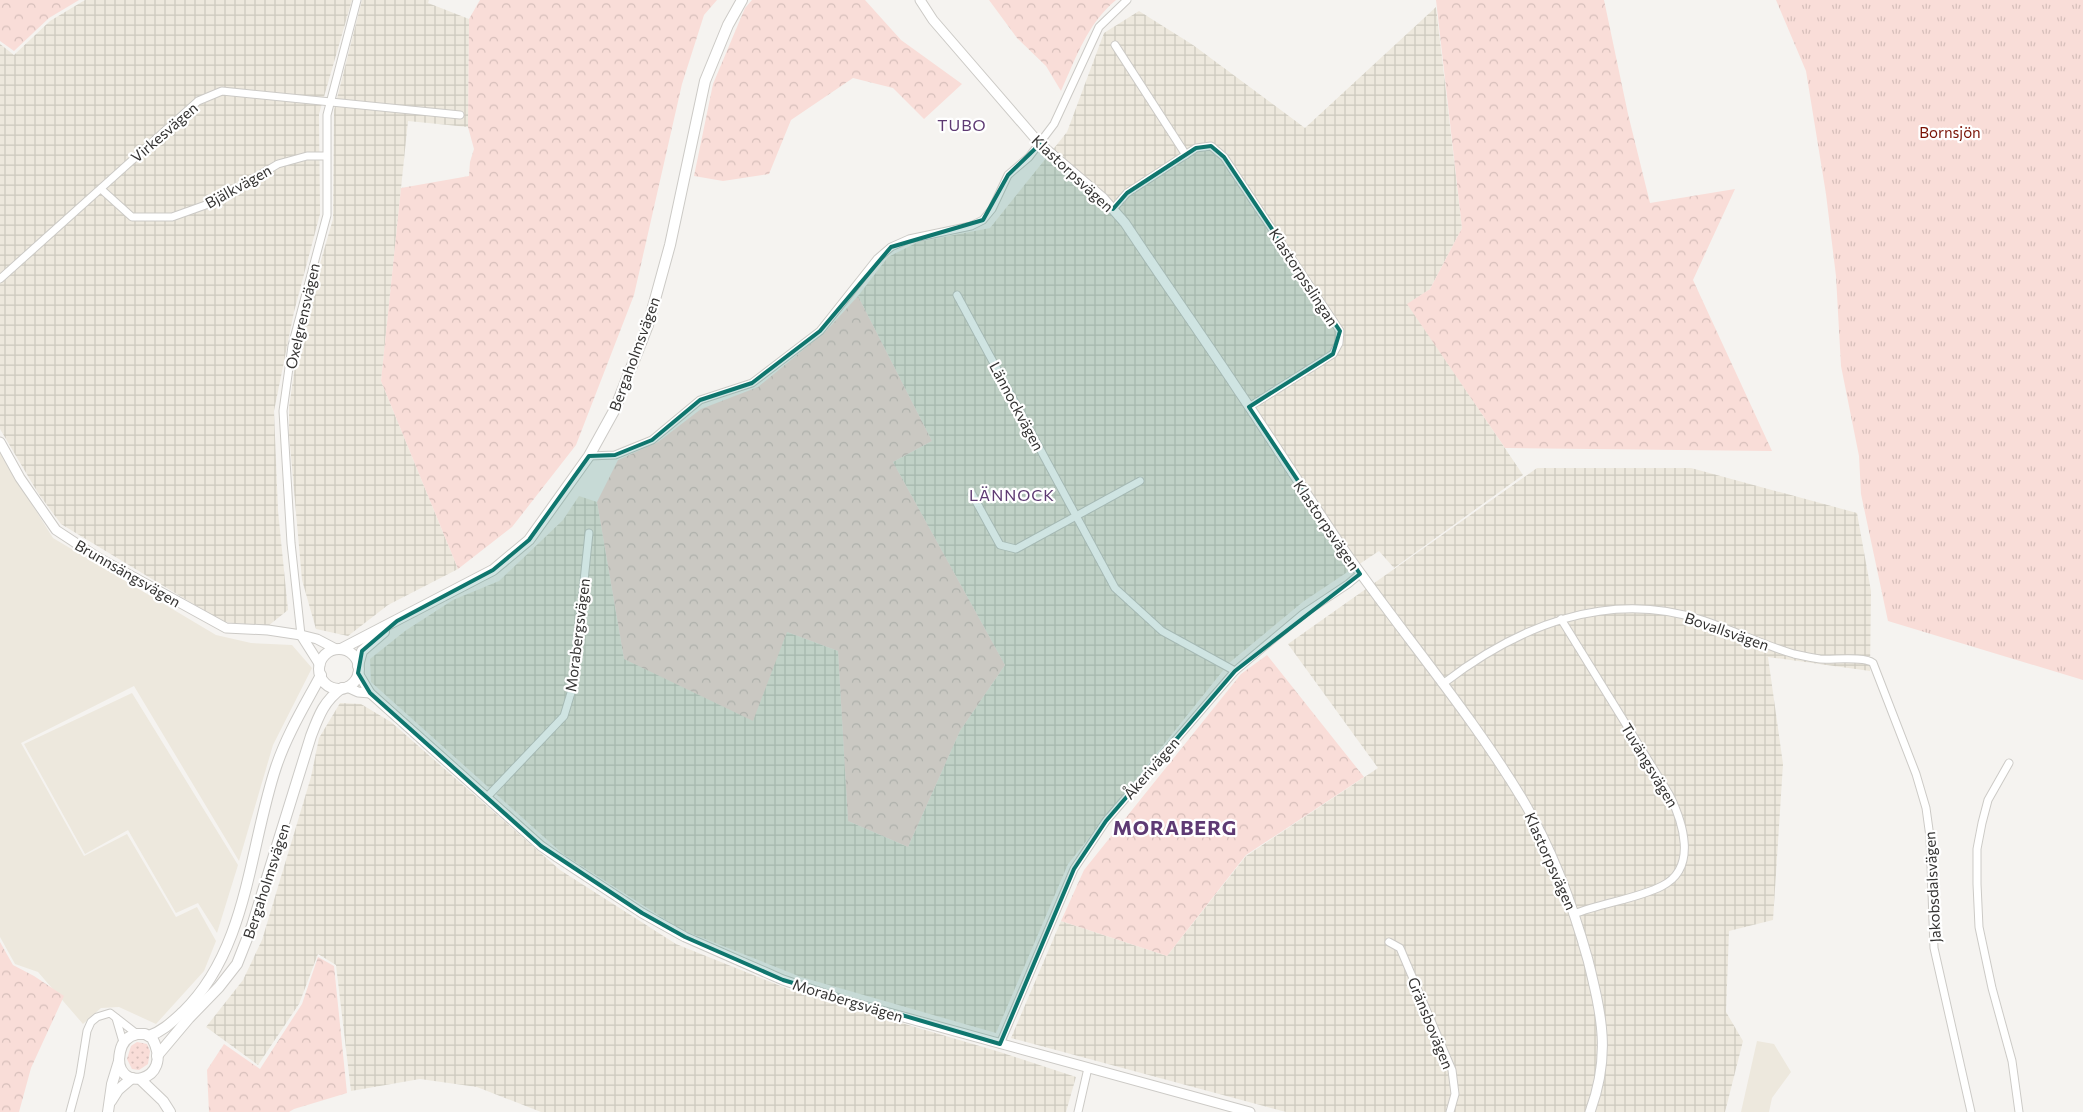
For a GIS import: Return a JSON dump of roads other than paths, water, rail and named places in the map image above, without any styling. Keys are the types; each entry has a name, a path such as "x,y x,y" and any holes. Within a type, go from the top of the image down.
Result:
{"main road":[{"name":"Bergaholmsvägen","path":"339,649 493,570 529,540 589,456 616,409 648,325 670,245 705,81 728,25 742,0"},
{"name":"Bergaholmsvägen","path":"358,670 362,651 396,621"},
{"path":"339,649 353,655 358,670 352,684 345,688 327,684 320,670 327,653 339,649"},
{"name":"Bergaholmsvägen","path":"149,1036 162,1030 188,1006 216,967 231,936 276,767 291,730 320,670"},
{"name":"Bergaholmsvägen","path":"157,1056 189,1018 219,988 237,964 252,926 319,714 329,698 345,688"},
{"path":"137,1034 149,1036 154,1042 157,1056 153,1071 148,1077 136,1078 118,1090 108,1109 112,1084 123,1042 129,1036 137,1034"},
{"path":"119,1061 125,1073 136,1078 163,1101"},
{"path":"153,1071 163,1101 170,1112"}],"street":[{"name":"Oxelgrensvägen","path":"301,636 291,544 283,410 292,346 327,215 327,115 357,0"},
{"name":"Klastorpsvägen","path":"920,0 933,20 1040,144 1113,209 1249,407 1360,574 1444,683 1497,759 1525,804 1543,838 1574,914 1592,977 1604,1048 1600,1076 1590,1112"},
{"path":"589,456 615,455 652,440 700,400 752,383 820,330 877,259 890,247 909,239 971,226 983,220 992,210 1008,175 1029,157 1054,124 1099,27 1127,0"},
{"path":"1115,45 1186,155"},
{"name":"Virkesvägen","path":"0,279 198,101 222,91 460,115"},
{"name":"Klastorpsslingan","path":"1113,209 1127,193 1196,148 1211,146 1224,157 1340,331 1339,343 1333,354 1249,407"},
{"name":"Bjälkvägen","path":"101,189 132,217 172,217 214,202 278,164 307,156 326,156"},
{"name":"Lännockvägen","path":"957,295 1115,588 1162,631 1235,671"},
{"name":"Brunnsängsvägen","path":"0,442 20,478 56,530 97,557 226,628 268,630 301,636 317,639 339,649"},
{"path":"972,494 1000,545 1016,549 1140,482"},
{"name":"Morabergsvägen","path":"487,797 564,716 573,686 589,533"},
{"name":"Åkerivägen","path":"1000,1044 1074,869 1106,822 1235,671 1303,614 1360,574"},
{"name":"Bovallsvägen","path":"1444,683 1488,652 1544,625 1588,612 1616,609 1663,611 1701,619 1798,655 1827,659 1865,659 1870,660 1875,666"},
{"name":"Tuvängsvägen","path":"1561,619 1669,794 1677,810 1682,827 1684,850 1681,867 1676,875 1662,886 1574,914"},
{"path":"301,636 320,670"},
{"name":"Jakobsdalsvägen","path":"1875,666 1916,774 1926,808 1930,837 1934,948 1971,1112"},
{"name":"Morabergsvägen","path":"358,670 370,693 541,846 642,913 685,937 744,964 804,988 1250,1112"},
{"name":"Morabergsvägen","path":"345,688 370,693"},
{"path":"2009,763 1988,800 1978,849 1977,884 1979,927 1992,988 2012,1061 2019,1112"},
{"name":"Gränsbovägen","path":"1389,942 1400,948 1452,1070 1455,1094 1450,1112"},
{"path":"70,1112 91,1022 97,1017 110,1014 137,1034"},
{"path":"116,1017 123,1042"},
{"path":"1078,1112 1088,1068"}],"district":[{"name":"TUBO","path":"962,124"},
{"name":"LÄNNOCK","path":"1012,494"},
{"name":"MORABERG","path":"1175,827"}],"park label":[{"name":"Bornsjön","path":"1950,132"}]}
